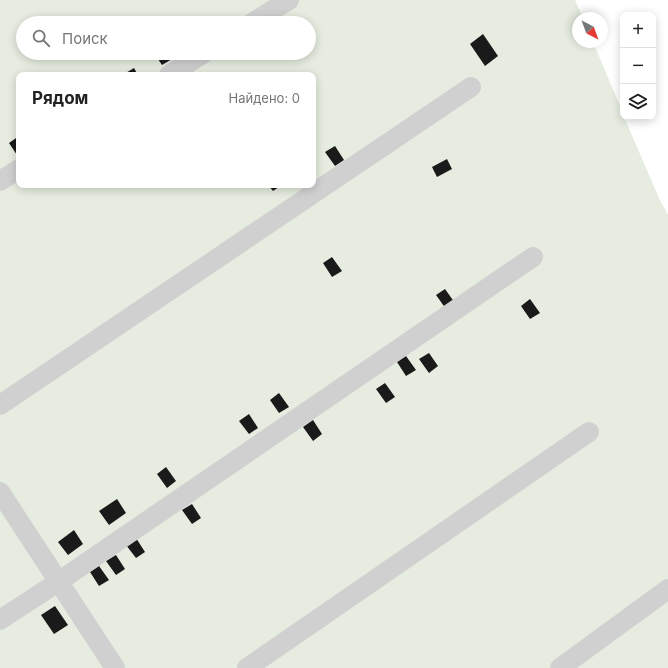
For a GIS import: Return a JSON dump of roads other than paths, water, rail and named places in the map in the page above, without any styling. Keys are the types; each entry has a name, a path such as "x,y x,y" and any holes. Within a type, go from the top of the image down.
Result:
{"street":[{"path":"263,16 289,0"},
{"path":"174,72 193,60"},
{"path":"0,405 470,87"},
{"path":"0,181 16,171"},
{"path":"0,620 58,582 533,257"},
{"path":"247,668 589,432"},
{"path":"0,492 115,668"},
{"path":"560,668 668,589"}]}
